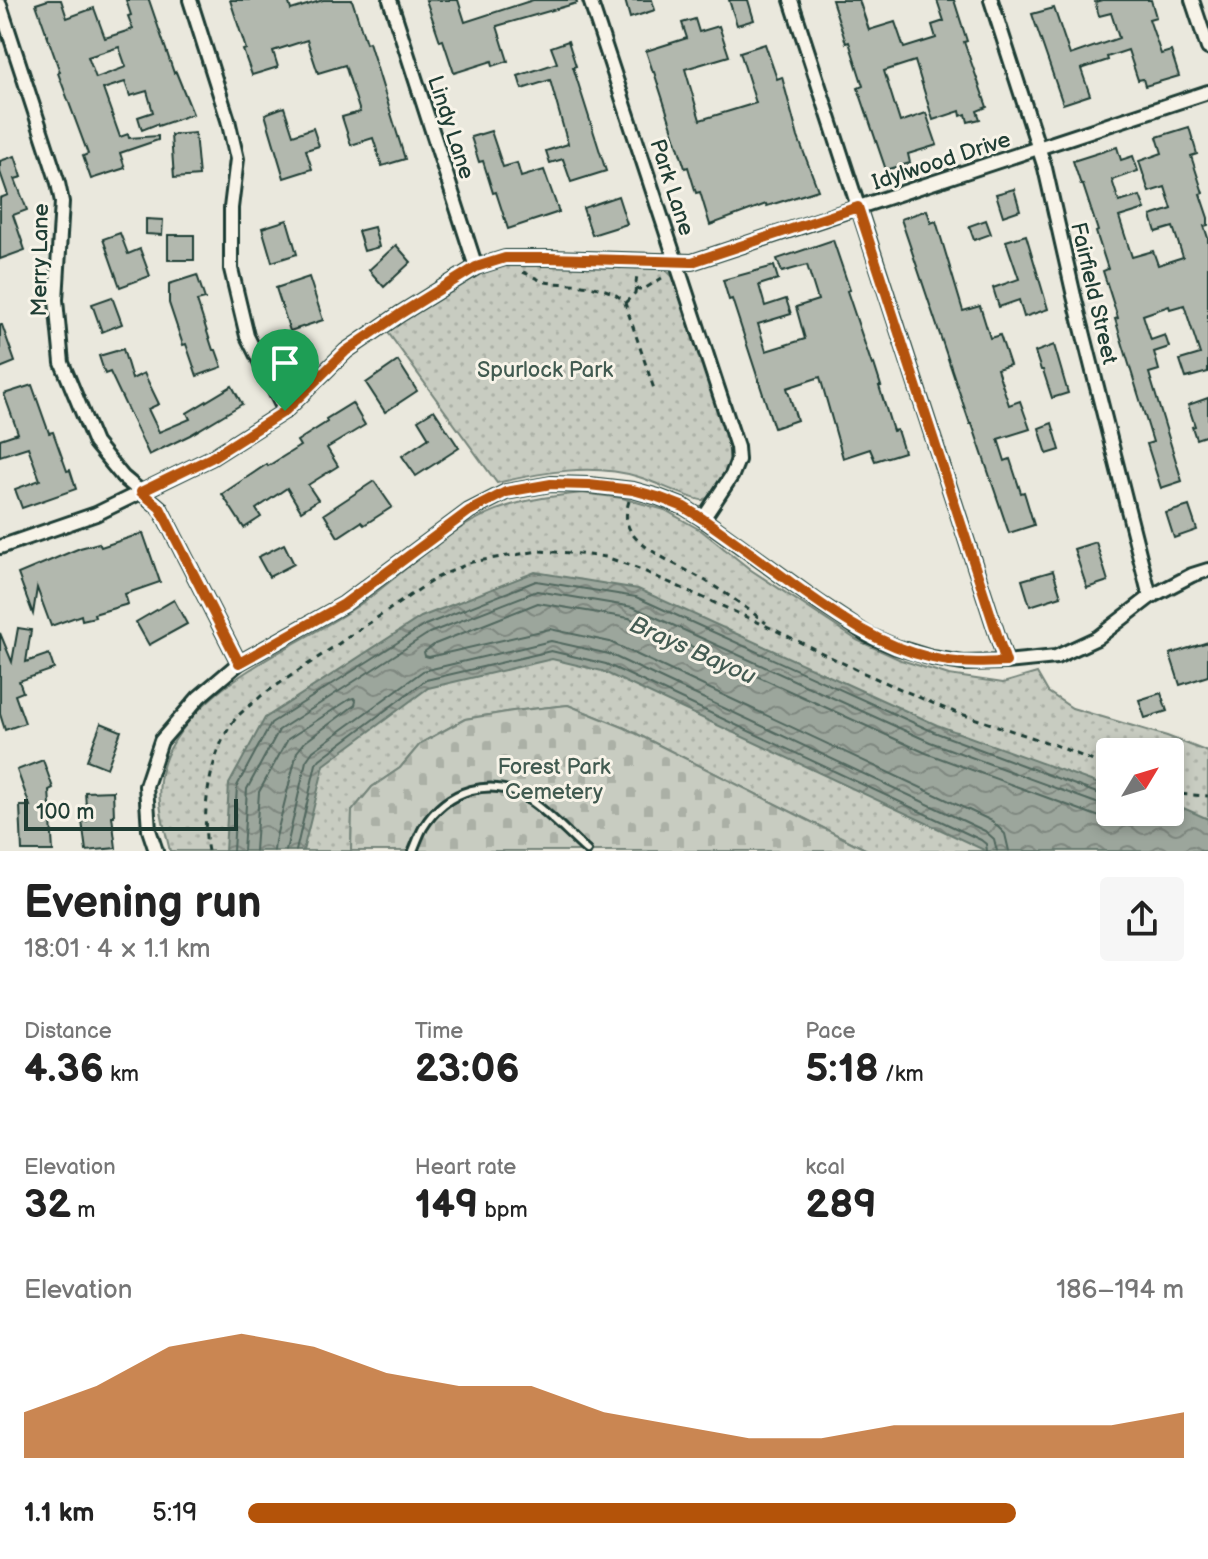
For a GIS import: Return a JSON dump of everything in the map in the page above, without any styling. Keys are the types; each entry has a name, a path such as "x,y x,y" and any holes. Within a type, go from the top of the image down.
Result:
{"street":[{"path":"190,0 228,120 237,159 231,208 231,269 247,336 285,411"},
{"name":"Lindy Lane","path":"390,0 476,267"},
{"name":"Park Lane","path":"590,0 672,268 737,447 738,460 732,475 703,519"},
{"path":"791,0 1006,662"},
{"name":"Fairfield Street","path":"991,0 1039,149 1150,597"},
{"path":"1192,0 1208,48"},
{"name":"Merry Lane","path":"0,5 60,192 56,300 62,363 95,443 123,477 160,508 239,663"},
{"name":"Idylwood Drive","path":"0,547 96,514 211,458 285,411 346,351 476,267 505,258 549,258 672,268 1208,92"},
{"path":"156,851 149,830 146,786 161,741 199,697 239,663 344,604 469,511 506,492 551,484 589,485 633,490 658,497 684,507 703,519 868,635 932,658 963,663 1056,657 1097,638 1150,597 1208,570"}],"lane":[{"path":"413,851 436,811 452,798 471,789 492,786 530,800 587,851"}],"path":[{"path":"625,303 635,293 640,267"},
{"path":"635,289 644,289 672,268"},
{"path":"523,272 544,282 572,284 622,298 654,389"},
{"path":"633,490 625,514 636,539 714,586 771,628"},
{"path":"208,851 206,804 212,772 221,744 236,718 261,696 436,578 472,562 539,551 606,557 639,569 946,709 1055,745 1096,762"},
{"path":"1184,794 1208,796"}],"green space":[{"name":"Spurlock Park","path":"519,263 640,267 666,270 673,277 728,441 726,470 707,498 699,500 639,477 604,470 532,475 497,483 387,331 494,266"},
{"path":"582,493 622,498 665,510 702,531 751,570 857,640 901,660 949,675 1003,683 1037,673 1048,692 1072,708 1172,738 1096,738 1096,826 1184,826 1184,743 1208,752 1208,851 869,851 625,728 568,705 465,719 421,743 400,768 372,787 352,811 351,851 170,851 159,795 162,768 175,740 213,697 236,679 359,605 471,522 511,505"},
{"name":"Forest Park Cemetery","path":"568,705 625,728 869,851 351,851 352,811 372,787 400,768 421,743 465,719"}],"water":[{"name":"Brays Bayou","path":"535,572 638,589 937,725 1096,783 1096,826 1184,826 1184,808 1208,819 1208,851 986,851 602,671 552,659 428,688 324,765 303,851 225,851 229,784 265,718 421,617"}],"building":[{"path":"61,0 67,18 94,8 105,38 133,29 126,0 149,0 174,73 193,114 142,130 138,117 153,112 147,91 130,96 125,82 103,89 120,137 128,134 129,138 158,136 158,140 120,153 125,168 91,179 83,156 88,154 36,4","holes":["119,47 126,67 96,78 88,57"]},
{"path":"230,0 288,0 291,10 323,0 352,0 366,43 369,42 405,159 382,166 373,138 351,145 342,117 360,112 345,65 318,73 307,40 273,51 278,67 252,75"},
{"path":"426,0 458,0 465,22 533,0 576,0 577,3 497,26 508,61 493,66 492,61 454,73"},
{"path":"625,0 652,0 655,10 630,18"},
{"path":"729,0 748,0 754,20 737,25"},
{"path":"832,0 859,0 869,30 895,22 904,48 936,38 932,25 944,21 937,0 954,0 967,41 964,42 987,107 977,111 980,119 968,122 966,114 961,116 960,111 933,120 915,61 884,71 900,122 926,113 937,145 908,154 910,163 886,170 858,88 863,86"},
{"path":"1151,0 1156,17 1149,19 1161,54 1171,51 1179,76 1145,86 1143,79 1138,80 1128,50 1081,69 1090,95 1063,104 1032,14 1054,8 1070,55 1119,38 1111,13 1099,16 1095,2"},
{"path":"695,19 699,32 719,26 729,56 685,69 700,120 756,103 740,52 765,44 777,79 782,77 798,137 818,190 766,204 710,225 700,192 696,193 688,167 685,168 646,51 687,38 682,23"},
{"path":"568,41 576,66 573,67 606,171 571,182 563,159 550,163 546,151 568,144 550,80 522,89 518,76 557,63 551,47"},
{"path":"284,107 293,135 313,128 319,146 306,150 312,169 284,178 265,114"},
{"path":"1189,127 1197,154 1191,156 1208,218 1208,225 1204,226 1208,238 1208,372 1186,378 1180,360 1200,354 1184,305 1170,309 1169,306 1143,315 1151,340 1165,335 1169,347 1154,352 1159,370 1149,373 1182,481 1161,488 1147,444 1153,442 1103,271 1108,269 1098,231 1073,161 1117,147 1121,160 1133,156 1138,171 1112,180 1119,202 1140,196 1145,209 1119,217 1132,257 1153,251 1158,265 1183,257 1173,227 1156,232 1151,216 1172,209 1165,187 1149,192 1139,161 1162,153 1157,137"},
{"path":"491,131 503,167 517,163 521,177 544,170 559,212 508,229 496,192 493,193 471,137"},
{"path":"195,133 199,176 174,178 171,135"},
{"path":"15,156 22,177 15,179 27,210 13,215 25,250 0,259 0,198 8,195 0,172 0,161"},
{"path":"1014,189 1020,210 1003,216 996,194"},
{"path":"618,196 627,224 592,235 583,208"},
{"path":"927,210 931,223 936,221 963,311 980,306 990,338 1000,335 1010,365 997,369 1009,405 1020,401 1030,429 998,439 1005,461 1010,459 1021,493 1024,492 1034,525 1009,533 901,219"},
{"path":"146,219 163,220 162,235 146,234"},
{"path":"287,220 297,254 272,262 262,228"},
{"path":"986,220 991,234 974,240 969,226"},
{"path":"374,227 379,247 364,251 358,231"},
{"path":"120,233 128,254 140,249 150,276 120,287 103,239"},
{"path":"168,235 194,235 194,260 168,260"},
{"path":"1026,235 1048,309 1024,317 1019,300 999,307 993,288 1019,279 1006,241"},
{"path":"833,240 893,431 897,430 904,452 875,461 870,449 843,458 820,377 787,388 797,420 774,428 723,280 774,266 778,279 759,285 765,306 786,299 791,314 758,324 766,351 805,339 796,307 818,300 807,265 782,272 777,259"},
{"path":"396,245 411,262 384,287 369,270"},
{"path":"197,275 205,299 197,301 222,367 197,376 169,303 169,284"},
{"path":"309,277 323,320 290,331 276,288"},
{"path":"112,297 122,324 102,332 92,304"},
{"path":"0,325 15,362 0,368"},
{"path":"1054,345 1068,393 1052,398 1035,352"},
{"path":"123,349 132,379 144,373 159,404 148,409 159,432 190,419 187,413 232,386 242,404 149,455 110,372 105,374 99,356"},
{"path":"398,361 417,391 385,412 366,383"},
{"path":"32,385 49,433 53,432 76,489 22,508 15,489 40,480 28,447 0,456 0,439 18,433 4,394"},
{"path":"1208,398 1208,435 1196,439 1188,405"},
{"path":"352,403 365,425 327,448 338,466 308,485 318,500 301,511 287,488 256,509 261,517 244,528 222,494 300,446 297,441"},
{"path":"434,410 459,448 416,476 402,456 429,438 418,420"},
{"path":"1052,423 1060,450 1047,454 1039,428"},
{"path":"374,481 392,507 338,537 324,514"},
{"path":"1189,506 1197,530 1174,538 1166,513"},
{"path":"143,533 160,582 125,594 128,604 94,614 95,617 82,620 81,615 51,626 37,588 33,614 18,574 80,548 99,543 101,547"},
{"path":"1096,542 1108,581 1087,588 1074,549"},
{"path":"284,544 294,564 269,577 258,557"},
{"path":"1053,571 1061,596 1030,606 1022,580"},
{"path":"174,600 187,624 149,645 136,622"},
{"path":"18,628 31,630 26,662 49,654 54,669 19,681 23,692 15,695 25,723 5,730 0,714 0,633 12,662"},
{"path":"1208,642 1208,676 1180,685 1170,654"},
{"path":"1161,693 1167,711 1145,718 1139,700"},
{"path":"101,723 121,731 107,768 87,760"},
{"path":"43,760 53,788 49,790 53,851 22,851 20,806 30,806 17,770"},
{"path":"113,791 116,848 86,851 82,821 87,821 85,792"}],"route":[{"path":"858,207 1006,662 963,663 932,658 868,635 684,507 633,490 551,484 506,492 469,511 344,604 239,663 160,508 141,492 211,458 285,411 346,351 476,267 505,258 692,262 858,207"}]}
